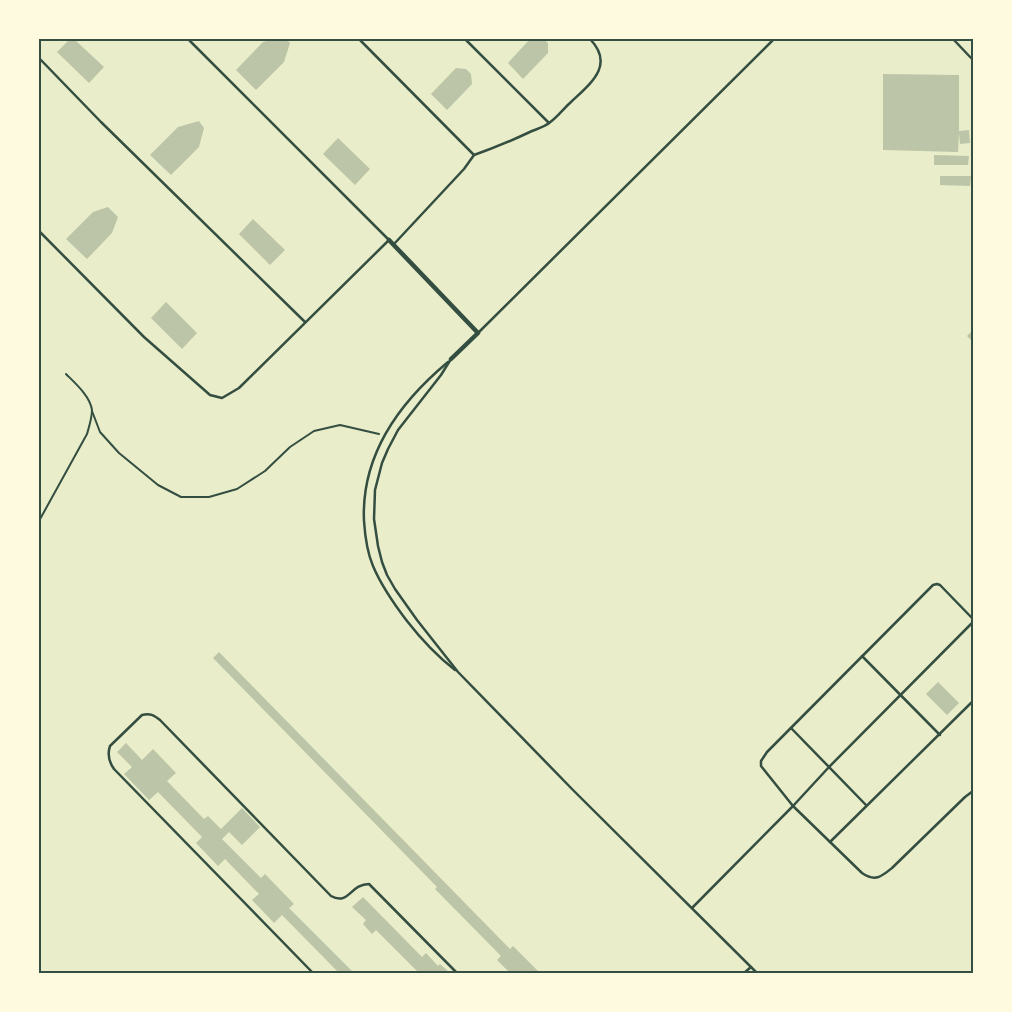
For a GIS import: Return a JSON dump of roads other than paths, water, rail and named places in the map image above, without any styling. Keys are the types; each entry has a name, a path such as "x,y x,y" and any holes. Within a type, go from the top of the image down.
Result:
{"street":[{"path":"389,240 478,333 452,359"}],"lane":[{"path":"39,231 144,337 210,395 222,398 239,388 389,240 188,39"},
{"path":"359,39 474,155"},
{"path":"465,39 549,123"},
{"path":"394,244 464,169 474,155 505,144 549,123 592,82 599,71 601,62 600,54 590,39"},
{"path":"478,333 774,39"},
{"path":"953,39 973,60"},
{"path":"39,58 101,122 305,322"},
{"path":"452,359 431,376 396,415 384,435 364,496 368,552 379,579 400,612 432,650 458,672"},
{"path":"452,359 402,425 382,463 376,490 374,519 378,546 387,575 417,620 458,672 573,790 757,973"},
{"path":"692,908 793,806 973,620 937,584 933,585 791,728 763,757 761,766 793,806 862,873 868,877 875,878 892,868 973,791"},
{"path":"862,656 940,735"},
{"path":"830,842 973,701"},
{"path":"313,973 114,769 108,752 110,746 142,715 153,715 160,720 332,896 337,900 345,898 358,886 369,884 457,973"},
{"path":"791,728 866,805"},
{"path":"744,973 751,967"}]}
